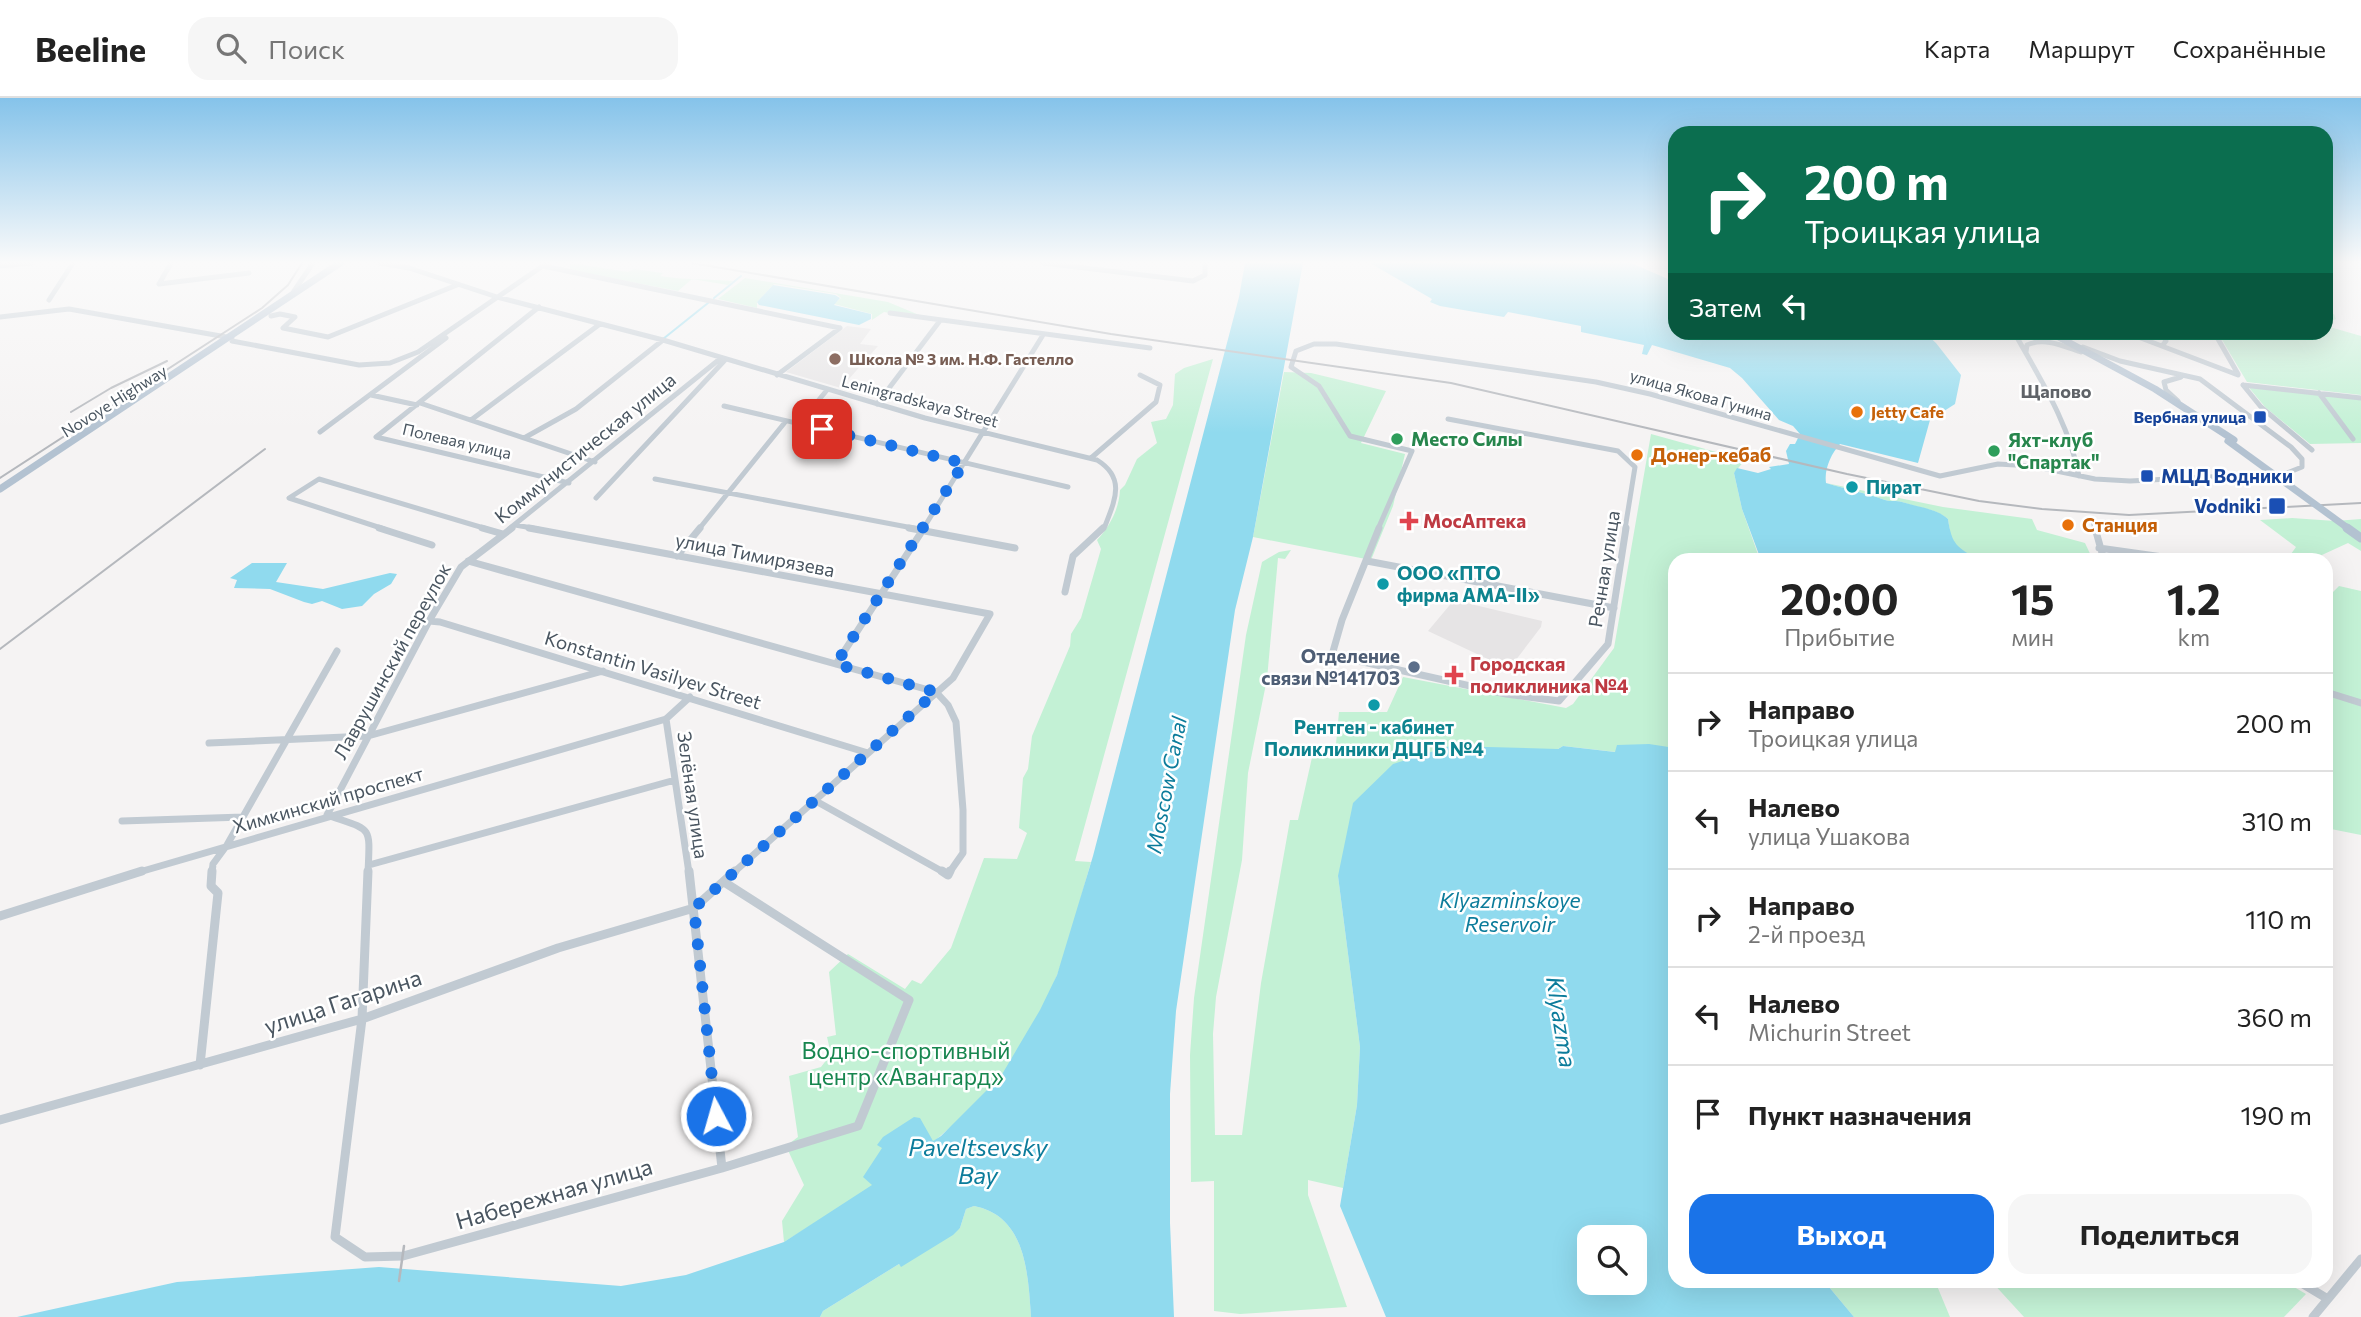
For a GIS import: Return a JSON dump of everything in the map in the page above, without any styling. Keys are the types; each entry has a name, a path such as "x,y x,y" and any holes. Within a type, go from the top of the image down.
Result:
{"main road":[{"name":"Novoye Highway","path":"0,489 261,320"},
{"path":"2063,340 2231,440 2361,538"},
{"path":"2064,340 2181,404 2361,532"}],"street":[{"path":"129,320 359,365 375,365 405,358 443,337"},
{"path":"292,320 283,328 328,337 370,320"},
{"path":"320,432 466,320"},
{"name":"Полевая улица","path":"523,320 376,437 569,483"},
{"name":"Leningradskaya Street","path":"585,320 982,433 1091,458"},
{"path":"777,375 840,328 803,320"},
{"path":"927,320 1150,348"},
{"path":"877,404 939,322"},
{"path":"471,420 600,324"},
{"path":"836,664 883,594 1043,335"},
{"path":"2018,340 2067,429 2079,476"},
{"path":"2064,340 2120,361 2194,377 2215,388 2295,451 2312,450 2261,407 2243,385 2361,398"},
{"path":"2146,340 2239,376 2219,340"},
{"path":"2162,346 2165,340"},
{"path":"524,438 576,409 663,341"},
{"path":"2027,356 2027,345 2036,341 2056,343 2088,355"},
{"name":"улица Якова Гунина","path":"1367,561 1412,451 1370,441 1347,432 1333,406 1315,382 1293,369 1293,353 1309,345 1336,344 1596,382 1704,408 1859,456 1940,476 1985,465 2014,464 2079,476 2146,482 2287,472 2302,467 2302,459 2295,451"},
{"name":"Коммунистическая улица","path":"468,561 723,359"},
{"name":"Коммунистическая улица","path":"596,498 723,359"},
{"path":"1065,592 1073,556 1105,526 1117,496 1108,467 1091,458 1156,402 1160,385 1140,375"},
{"path":"2181,404 2164,387 2164,382 2168,379 2186,378 2215,388"},
{"path":"799,424 827,390"},
{"path":"2319,393 2353,439"},
{"path":"371,395 419,404 595,461"},
{"path":"724,406 1068,487"},
{"name":"Речная улица","path":"1367,561 1332,655 1506,694 1559,701 1607,648 1635,467 1618,451 1448,419"},
{"path":"677,556 786,421"},
{"path":"432,545 289,498 318,479 503,534"},
{"path":"655,479 1015,548"},
{"path":"2093,521 2101,553"},
{"name":"улица Тимирязева","path":"515,525 990,614 953,678 936,692"},
{"path":"2099,548 2134,553"},
{"path":"468,561 936,692 948,705 956,722 963,810 963,853 948,875 814,800"},
{"name":"Лаврушинский переулок","path":"327,815 429,621 454,576 468,561"},
{"path":"1367,561 1614,608"},
{"name":"Konstantin Vasilyev Street","path":"429,621 604,671 868,753"},
{"path":"200,1065 218,893 211,886 213,864 227,845 337,651"},
{"path":"209,743 368,736 604,671"},
{"path":"694,908 936,692"},
{"path":"2333,694 2361,703"},
{"path":"666,719 690,697"},
{"name":"Зелёная улица","path":"666,719 694,908 722,1168"},
{"name":"Химкинский проспект","path":"0,916 44,900 327,815 666,719"},
{"path":"369,864 676,780"},
{"path":"327,815 369,831 362,1019"},
{"path":"122,821 243,817"},
{"name":"Набережная улица","path":"362,1019 335,1237 365,1258 403,1256 722,1168 786,1146 858,1126 909,1000 724,882"},
{"name":"улица Гагарина","path":"0,1120 362,1019 558,948 694,908"},
{"path":"2314,1317 2361,1259"},
{"path":"2310,1288 2328,1299"}],"shaded area":[{"name":"Школа № 3 им. Н.Ф. Гастелло","path":"847,326 871,329 860,344 878,346 841,388 786,372"},
{"path":"1454,600 1542,621 1541,627 1509,669 1428,631"}],"green space":[{"path":"2333,328 2361,336 2361,395 2247,382 2222,340 2333,340"},
{"name":"Водно-спортивный центр «Авангард»","path":"1213,359 1075,861 1091,862 1067,947 1046,999 1007,1069 977,1103 926,1148 842,1207 784,1242 782,1221 804,1185 786,1146 798,1137 789,1076 821,1067 831,1054 827,1037 836,1035 829,972 848,954 905,989 912,980 921,984 951,948 984,858 1017,859 1027,833 1019,828 1023,778 1028,769 1032,736 1070,646 1071,634 1081,618 1101,549 1097,540 1113,517 1120,490 1137,459 1157,443 1151,422 1166,419 1173,405 1175,374 1184,368"},
{"path":"1284,372 1311,373 1386,391 1361,443 1405,454 1393,506 1371,560 1253,537"},
{"path":"2246,384 2361,397 2361,443 2310,444 2265,407"},
{"path":"1651,434 1745,460 1734,473 1742,509 1758,553 1668,553 1668,748 1616,752 1563,746 1338,876 1360,1047 1357,1105 1343,1188 1308,1180 1308,1195 1347,1307 1240,1314 1214,1311 1214,1181 1191,1182 1190,1055 1194,998 1246,635 1262,562 1279,552 1291,550 1285,559 1278,558 1267,679 1248,773 1242,860 1216,997 1213,1034 1215,1135 1242,1135 1261,983 1290,820 1298,820 1315,744 1336,744 1339,712 1387,712 1403,677 1566,708 1573,704 1614,648"},
{"path":"1826,483 1943,507 2032,519 2037,530 2085,543 2090,553 1966,553 1955,546 1951,539 1948,519 1900,501 1887,501"},
{"path":"2361,519 2361,551 2348,543 2326,553 2292,553 2296,547 2260,520"},
{"path":"2339,586 2361,591 2361,835 2333,829 2333,592"},
{"path":"974,1206 991,1212 1004,1221 1014,1234 1025,1265 1031,1317 820,1317 823,1311 960,1228 966,1209"},
{"path":"1830,1288 1938,1288 1950,1317 1854,1317"},
{"path":"1997,1288 2296,1288 2306,1294 2284,1317 2024,1317"}],"water":[{"path":"833,320 869,320 859,325"},
{"path":"1233,320 1293,320 1253,537 1235,610 1176,1011 1170,1094 1170,1223 1174,1317 1031,1317 1025,1265 1014,1234 1004,1221 991,1212 974,1206 966,1209 960,1228 953,1235 901,1267 899,1264 823,1311 820,1317 17,1317 177,1282 379,1267 621,1286 686,1275 784,1242 872,1185 863,1177 882,1148 877,1145 883,1137 914,1117 920,1118 933,1141 1001,1076 1040,1010 1057,975 1093,856"},
{"path":"1549,320 1668,320 1668,340 1933,340 1961,375 1955,404 1930,420 1918,463 1840,444 1829,462 1826,483 1887,501 1900,501 1938,512 1948,519 1951,535 1968,553 1758,553 1742,509 1734,473 1737,468 1758,473 1771,469 1769,467 1789,464 1786,451 1790,444 1795,444 1800,434 1793,426 1779,420 1730,368 1652,345 1647,355 1642,354 1644,345 1581,332 1581,326"},
{"path":"252,563 287,563 276,582 323,589 390,573 397,574 391,584 374,594 362,606 342,609 322,601 312,604 304,602 270,589 234,588 237,580 230,578"},
{"name":"Klyazminskoye Reservoir","path":"1649,744 1668,747 1668,1288 1830,1288 1854,1317 1386,1317 1340,1206 1357,1105 1360,1047 1338,876 1353,803 1393,764 1450,746 1558,749 1563,746 1615,752 1617,745"}],"waterway":[{"path":"663,339 687,320"}],"railway":[{"path":"0,478 244,320"},
{"path":"1028,320 1451,383 1847,474 1979,501 2042,509 2129,515 2361,503"},
{"path":"71,412 111,388 167,361"},
{"path":"0,649 265,449"},
{"path":"399,1281 404,1246"}],"place":[{"name":"Школа № 3 им. Н.Ф. Гастелло","path":"835,359"},
{"name":"Jetty Cafe","path":"1857,412"},
{"name":"Вербная улица","path":"2260,417"},
{"name":"Место Силы","path":"1397,439"},
{"name":"Яхт-клуб \"Спартак\"","path":"1994,451"},
{"name":"Донер-кебаб","path":"1637,455"},
{"name":"МЦД Водники","path":"2147,476"},
{"name":"Пират","path":"1852,487"},
{"name":"Vodniki","path":"2277,506"},
{"name":"МосАптека","path":"1409,521"},
{"name":"Станция","path":"2068,525"},
{"name":"ООО «ПТО фирма АМА-II»","path":"1383,584"},
{"name":"Отделение связи №141703","path":"1414,667"},
{"name":"Городская поликлиника №4","path":"1454,675"},
{"name":"Рентген - кабинет Поликлиники ДЦГБ №4","path":"1374,705"}],"district":[{"name":"Щапово","path":"2056,392"}],"route":[{"path":"716,1116 694,908 936,692 836,664 964,463 822,429"}],"water label":[{"name":"Moscow Canal","path":"1167,785"},
{"name":"Klyazma","path":"1561,1022"},
{"name":"Paveltsevsky Bay","path":"978,1162"}]}
